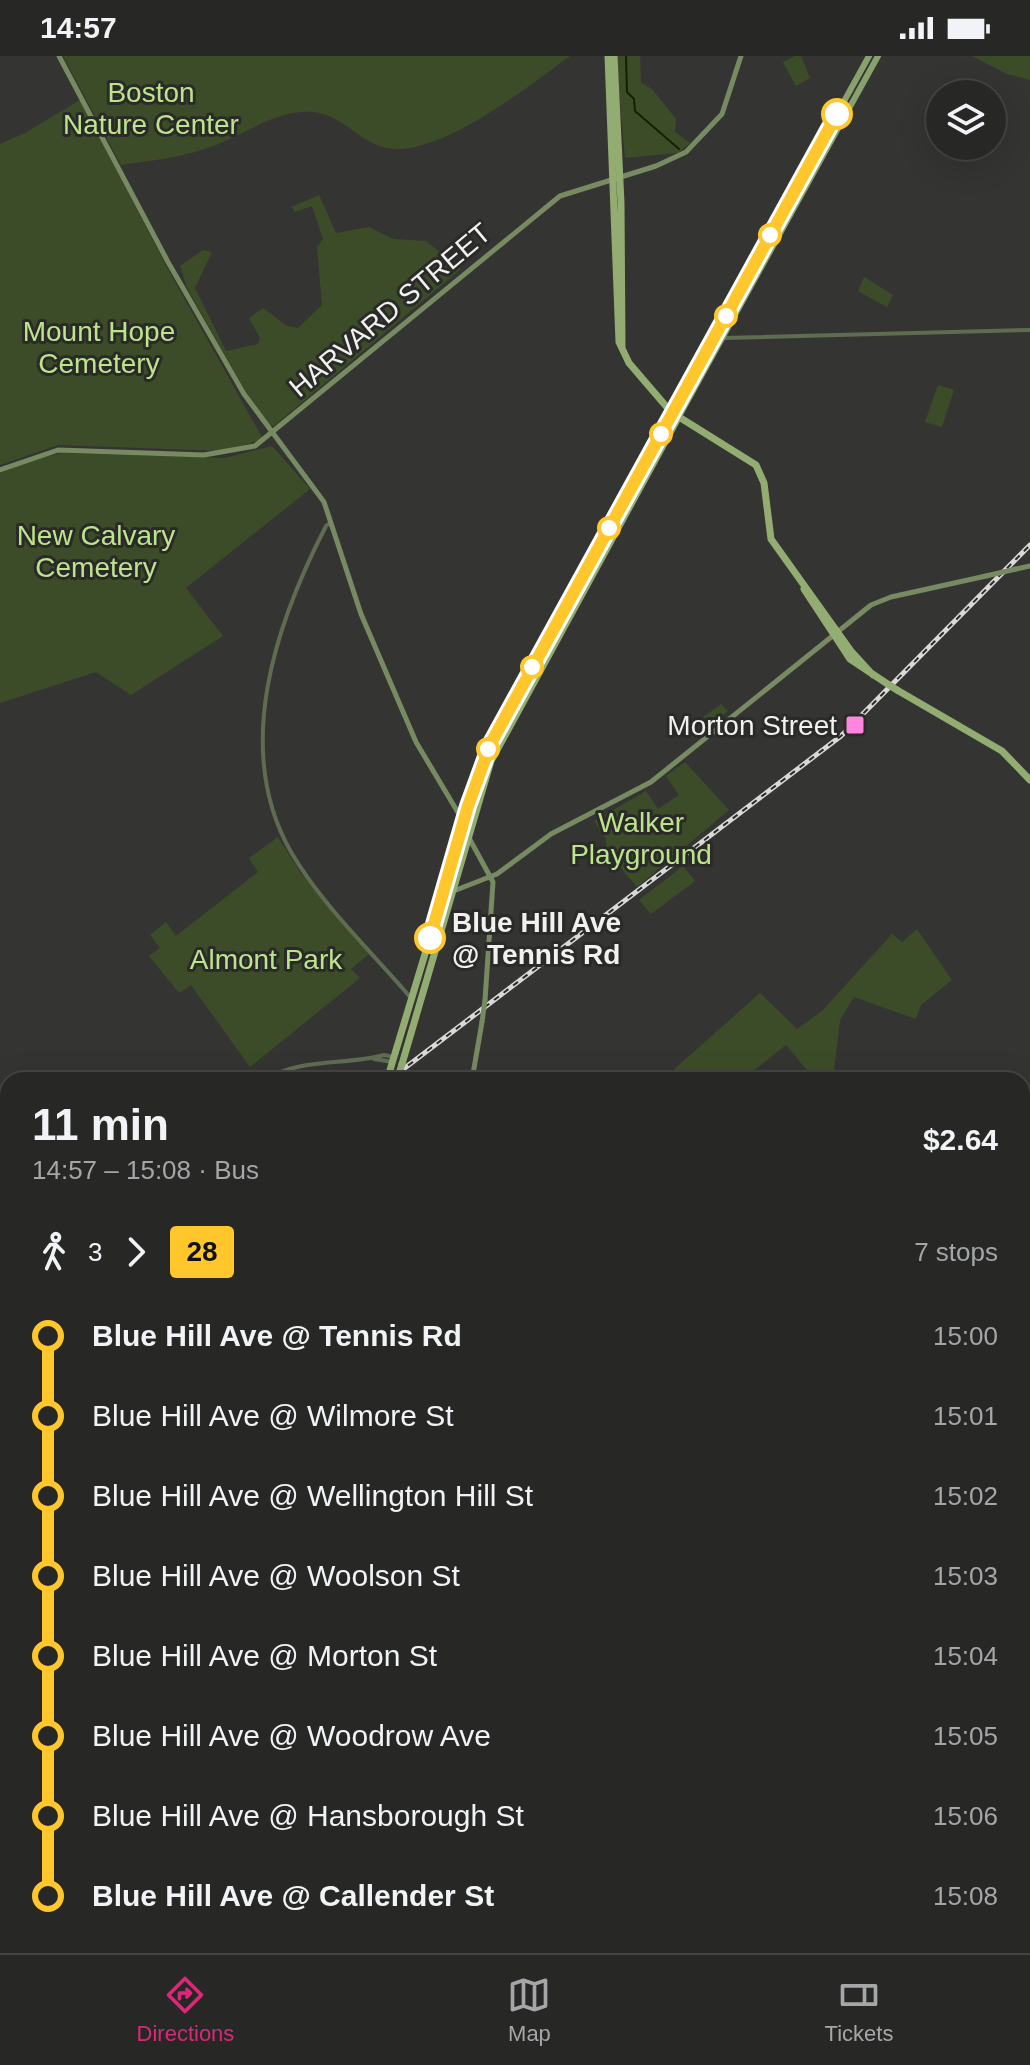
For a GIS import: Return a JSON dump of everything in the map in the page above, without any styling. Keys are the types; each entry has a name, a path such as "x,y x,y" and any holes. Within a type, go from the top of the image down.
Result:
{"highway":[{"path":"611,56 622,347 629,363 675,416 744,455 758,468 765,484 769,535 834,632 873,675 1002,751 1030,780"},
{"path":"391,1072 398,1061 447,891 463,821 497,731 675,416"},
{"path":"397,1072 412,999 499,743 675,416"}],"main road":[{"path":"59,56 189,299 271,434 319,493 361,614 416,742 492,877 485,1000 473,1072"},
{"name":"HARVARD STREET","path":"0,470 58,450 223,454 255,446 549,204 569,191 674,159 710,131 725,108 741,56"},
{"path":"675,416 712,340 869,56"},
{"path":"675,416 724,338 878,56"},
{"path":"837,114 845,119"},
{"path":"765,245 773,249"},
{"path":"746,280 753,285"},
{"path":"712,340 724,338"},
{"path":"447,891 492,877 551,834 651,782 834,632 882,600 1030,566"}],"street":[{"path":"724,338 1030,330"},
{"path":"331,522 326,526 301,579 278,641 264,717 266,787 281,831 302,869 412,999"},
{"path":"283,1072 297,1066 386,1055 398,1061"}],"green space":[{"name":"Boston Nature Center","path":"63,56 570,56 506,102 454,133 428,144 404,149 383,147 336,119 315,112 301,112 269,120 205,149 121,165"},
{"path":"616,56 640,56 641,83 652,89 676,119 675,132 690,143 678,153 625,158"},
{"path":"801,56 810,78 796,86 783,62"},
{"path":"972,56 1030,56 1030,80 1007,74"},
{"name":"Mount Hope Cemetery","path":"80,100 170,273 263,439 226,451 58,445 0,465 0,144 25,133"},
{"path":"319,195 336,233 369,227 393,239 426,241 461,269 274,426 265,425 187,288 180,266 203,250 212,252 195,288 226,351 258,344 260,338 249,318 263,308 287,326 298,328 322,305 317,247 323,239 312,206 295,212 291,207"},
{"path":"864,277 893,295 887,307 858,291"},
{"path":"938,385 954,390 942,427 925,422"},
{"name":"New Calvary Cemetery","path":"272,446 310,489 186,588 223,636 131,695 96,672 0,703 0,473 62,453 225,458"},
{"path":"721,704 728,711 706,730 698,721"},
{"name":"Walker Playground","path":"685,762 729,810 637,887 606,850 606,839 594,821 646,791 658,809 679,795 666,776"},
{"name":"Almont Park","path":"278,837 300,872 369,954 351,969 360,978 250,1067 191,985 179,993 149,956 160,948 150,935 166,922 176,936 258,872 249,858"},
{"path":"683,866 695,881 651,914 639,900"},
{"path":"917,929 952,980 921,1005 916,1019 854,997 840,1020 834,1072 808,1072 786,1045 752,1072 671,1072 760,993 797,1029 822,1011 892,934 902,942"}],"waterway":[{"path":"626,56 627,92 634,99 635,111 679,149"}],"railway":[{"path":"400,1072 841,736 1030,545"}],"bus line":[{"name":"28","path":"430,938 468,806 491,743 837,114"}],"place":[{"name":"Morton Street","path":"855,725"},
{"name":"Blue Hill Ave @ Tennis Rd","path":"430,938"}]}
